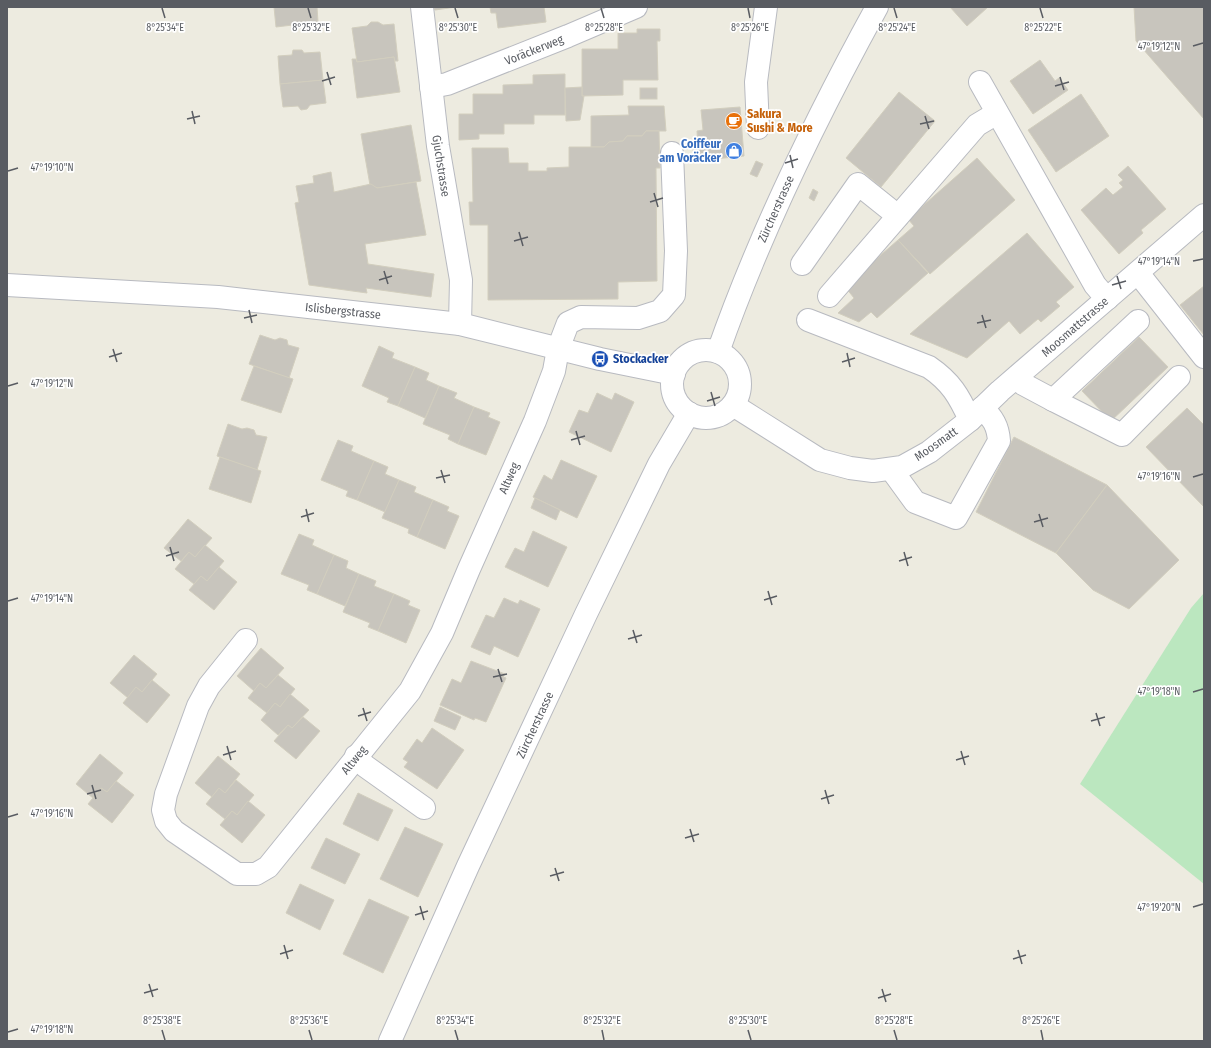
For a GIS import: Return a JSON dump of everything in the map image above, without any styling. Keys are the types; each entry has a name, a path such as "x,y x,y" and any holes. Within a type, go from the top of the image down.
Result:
{"street":[{"name":"Gjuchstrasse","path":"422,7 438,146 461,280 460,324"},
{"name":"Voräckerweg","path":"431,87 447,84 568,36 636,7"},
{"path":"758,128 756,82 766,7"},
{"name":"Zürcherstrasse","path":"718,352 756,254 813,126 877,7"},
{"path":"980,82 1095,285 1108,299"},
{"path":"829,296 977,125 997,113"},
{"path":"558,349 568,323 581,317 638,318 660,311 674,295 676,251 672,153"},
{"path":"802,264 858,184 898,216"},
{"name":"Moosmattstrasse","path":"1000,391 1204,215"},
{"path":"1138,273 1204,357"},
{"name":"Islisbergstrasse","path":"7,285 218,297 460,324 558,349 674,374"},
{"path":"808,320 929,367 941,375 976,414 993,418 998,428 999,441 956,518 915,502 892,469"},
{"path":"1053,400 1138,321"},
{"name":"Altweg","path":"246,640 209,686 198,706 166,794 163,810 166,822 174,831 237,874 256,874 268,867 356,756 410,691 442,634 468,569 536,421 554,371 558,349"},
{"path":"705,350 718,352 733,362 738,370 740,388 733,405 722,415 714,417 697,417 689,414 676,400 672,383 677,365 691,353 705,350"},
{"path":"1018,376 1023,384 1122,435 1179,377"},
{"name":"Moosmatt","path":"733,405 820,460 850,468 873,471 902,467 929,452 976,414 1000,391"},
{"name":"Zürcherstrasse","path":"390,1041 472,859 590,607 659,464 689,414"},
{"path":"356,756 365,766 424,808"}],"green space":[{"path":"1204,593 1204,884 1080,784 1191,608"}],"building":[{"path":"274,7 317,7 318,22 276,27"},
{"path":"434,7 456,7 435,10"},
{"path":"490,7 544,7 546,22 498,28 496,13 491,13"},
{"path":"950,7 988,7 967,26"},
{"path":"1134,7 1204,7 1204,119 1136,41"},
{"path":"371,22 378,22 383,25 394,24 398,61 394,61 394,57 357,62 352,28 367,26"},
{"path":"637,29 660,29 660,41 657,41 658,80 623,80 623,95 582,96 582,49 618,49 618,33 637,33"},
{"path":"293,50 302,50 304,53 320,52 323,80 280,84 278,56 292,55"},
{"path":"394,57 400,92 357,98 352,59 356,59 357,62"},
{"path":"1040,60 1055,81 1059,78 1068,90 1033,114 1010,81"},
{"path":"565,74 565,115 534,115 534,124 504,124 504,134 479,134 479,139 459,140 459,114 473,114 473,94 503,94 503,85 533,84 533,75"},
{"path":"323,80 326,103 310,105 307,109 301,110 298,106 283,107 280,84"},
{"path":"582,87 582,96 584,96 580,120 566,121 565,88"},
{"path":"640,88 657,88 657,99 640,99"},
{"path":"899,92 935,121 881,187 846,158"},
{"path":"1081,94 1109,136 1056,172 1028,130"},
{"path":"628,106 664,106 666,131 646,131 642,136 627,136 623,141 609,142 604,147 591,147 591,116 629,115"},
{"path":"740,107 744,156 694,161 693,149 698,148 697,131 703,130 701,110"},
{"path":"411,125 421,181 377,188 370,185 361,134"},
{"path":"646,131 659,131 660,168 656,168 657,281 618,282 618,299 488,300 488,225 470,225 469,202 473,202 472,148 508,148 509,163 528,163 528,171 547,171 547,168 569,167 569,147 604,147 609,142 623,141 627,136 642,136"},
{"path":"977,158 1015,200 930,274 898,240 914,226 908,219"},
{"path":"756,161 763,164 757,177 750,174"},
{"path":"1128,166 1166,209 1141,230 1143,233 1119,254 1081,210 1106,188 1113,195 1123,187 1119,183 1123,180 1118,175"},
{"path":"331,172 334,192 371,184 377,188 416,182 426,235 365,244 368,264 434,274 431,297 366,288 367,293 309,285 295,203 299,202 296,186 314,183 313,176"},
{"path":"813,189 818,192 814,201 809,198"},
{"path":"1027,233 1074,287 1056,302 1060,306 1041,322 1038,319 1020,334 1009,321 967,358 910,334"},
{"path":"898,240 928,273 877,318 871,312 859,322 838,313 854,298 846,288 859,274"},
{"path":"1204,286 1204,335 1180,305"},
{"path":"260,335 275,340 280,338 287,340 288,345 299,348 289,378 249,364"},
{"path":"1139,337 1168,367 1111,421 1082,391"},
{"path":"379,346 394,353 392,358 415,367 398,406 387,402 389,398 362,386"},
{"path":"254,366 293,379 281,413 241,400"},
{"path":"415,367 429,373 426,380 439,386 425,418 398,406"},
{"path":"439,386 457,393 454,398 474,407 458,444 448,439 450,435 423,424"},
{"path":"597,393 612,400 615,393 634,402 611,452 569,432 579,410 588,413"},
{"path":"474,407 490,413 488,417 500,422 486,455 458,444"},
{"path":"1187,408 1204,425 1204,507 1146,447"},
{"path":"228,424 242,429 247,428 254,430 256,435 267,437 257,470 217,456"},
{"path":"1014,437 1107,485 1056,553 976,512"},
{"path":"338,440 353,446 351,451 374,461 357,500 346,496 348,491 321,480"},
{"path":"220,457 261,471 251,503 209,489"},
{"path":"561,460 597,476 577,518 533,497 544,475 552,480"},
{"path":"374,461 388,467 385,474 399,480 385,512 357,500"},
{"path":"399,480 416,487 414,492 433,500 417,537 408,533 409,529 382,518"},
{"path":"1107,485 1179,560 1129,609 1093,590 1056,553"},
{"path":"535,498 560,510 556,520 531,508"},
{"path":"433,500 449,507 447,511 459,516 445,549 417,537"},
{"path":"188,519 212,538 195,557 189,552 181,561 164,548"},
{"path":"533,531 567,547 548,587 505,567 515,548 524,552"},
{"path":"299,534 314,540 312,545 334,555 317,594 307,590 309,585 281,574"},
{"path":"205,545 224,561 207,581 201,576 194,584 175,569 189,552 195,557"},
{"path":"334,555 348,561 346,568 359,574 345,606 317,594"},
{"path":"219,567 237,582 214,610 189,590 201,576 207,581"},
{"path":"359,574 376,581 374,586 394,594 378,631 368,627 370,623 343,612"},
{"path":"394,594 410,601 408,605 420,610 406,643 378,631"},
{"path":"504,598 518,604 520,600 540,609 518,657 494,646 490,655 471,647 486,615 494,618"},
{"path":"261,648 284,668 266,688 260,683 254,691 237,676"},
{"path":"134,655 157,674 142,692 136,687 128,698 110,683"},
{"path":"471,661 505,674 503,677 506,678 486,722 475,718 474,720 440,705 452,679 461,683"},
{"path":"278,675 295,689 280,707 275,703 267,713 248,698 260,683 266,688"},
{"path":"152,680 170,695 147,723 123,703 136,687 142,692"},
{"path":"290,694 309,710 292,728 288,725 278,735 261,720 275,703 280,707"},
{"path":"440,707 461,717 455,730 434,721"},
{"path":"303,717 320,731 296,759 274,741 288,725 292,728"},
{"path":"432,728 464,750 437,789 404,767 408,762 403,759 417,739 422,743"},
{"path":"100,754 123,773 107,792 101,788 93,798 76,784"},
{"path":"218,756 240,774 225,793 219,788 212,797 195,783"},
{"path":"236,780 254,795 237,815 232,811 225,819 206,804 219,788 225,793"},
{"path":"116,781 134,795 112,823 88,804 101,788 107,792"},
{"path":"358,793 393,810 378,841 343,824"},
{"path":"248,801 265,815 242,843 220,825 232,811 237,815"},
{"path":"405,827 443,844 418,897 380,879"},
{"path":"326,838 360,854 345,884 311,868"},
{"path":"300,884 334,900 320,930 286,913"},
{"path":"369,899 409,917 383,973 343,954"}],"place":[{"name":"Sakura Sushi & More","path":"734,121"},
{"name":"Coiffeur am Voräcker","path":"734,151"},
{"name":"Stockacker","path":"600,359"}]}
